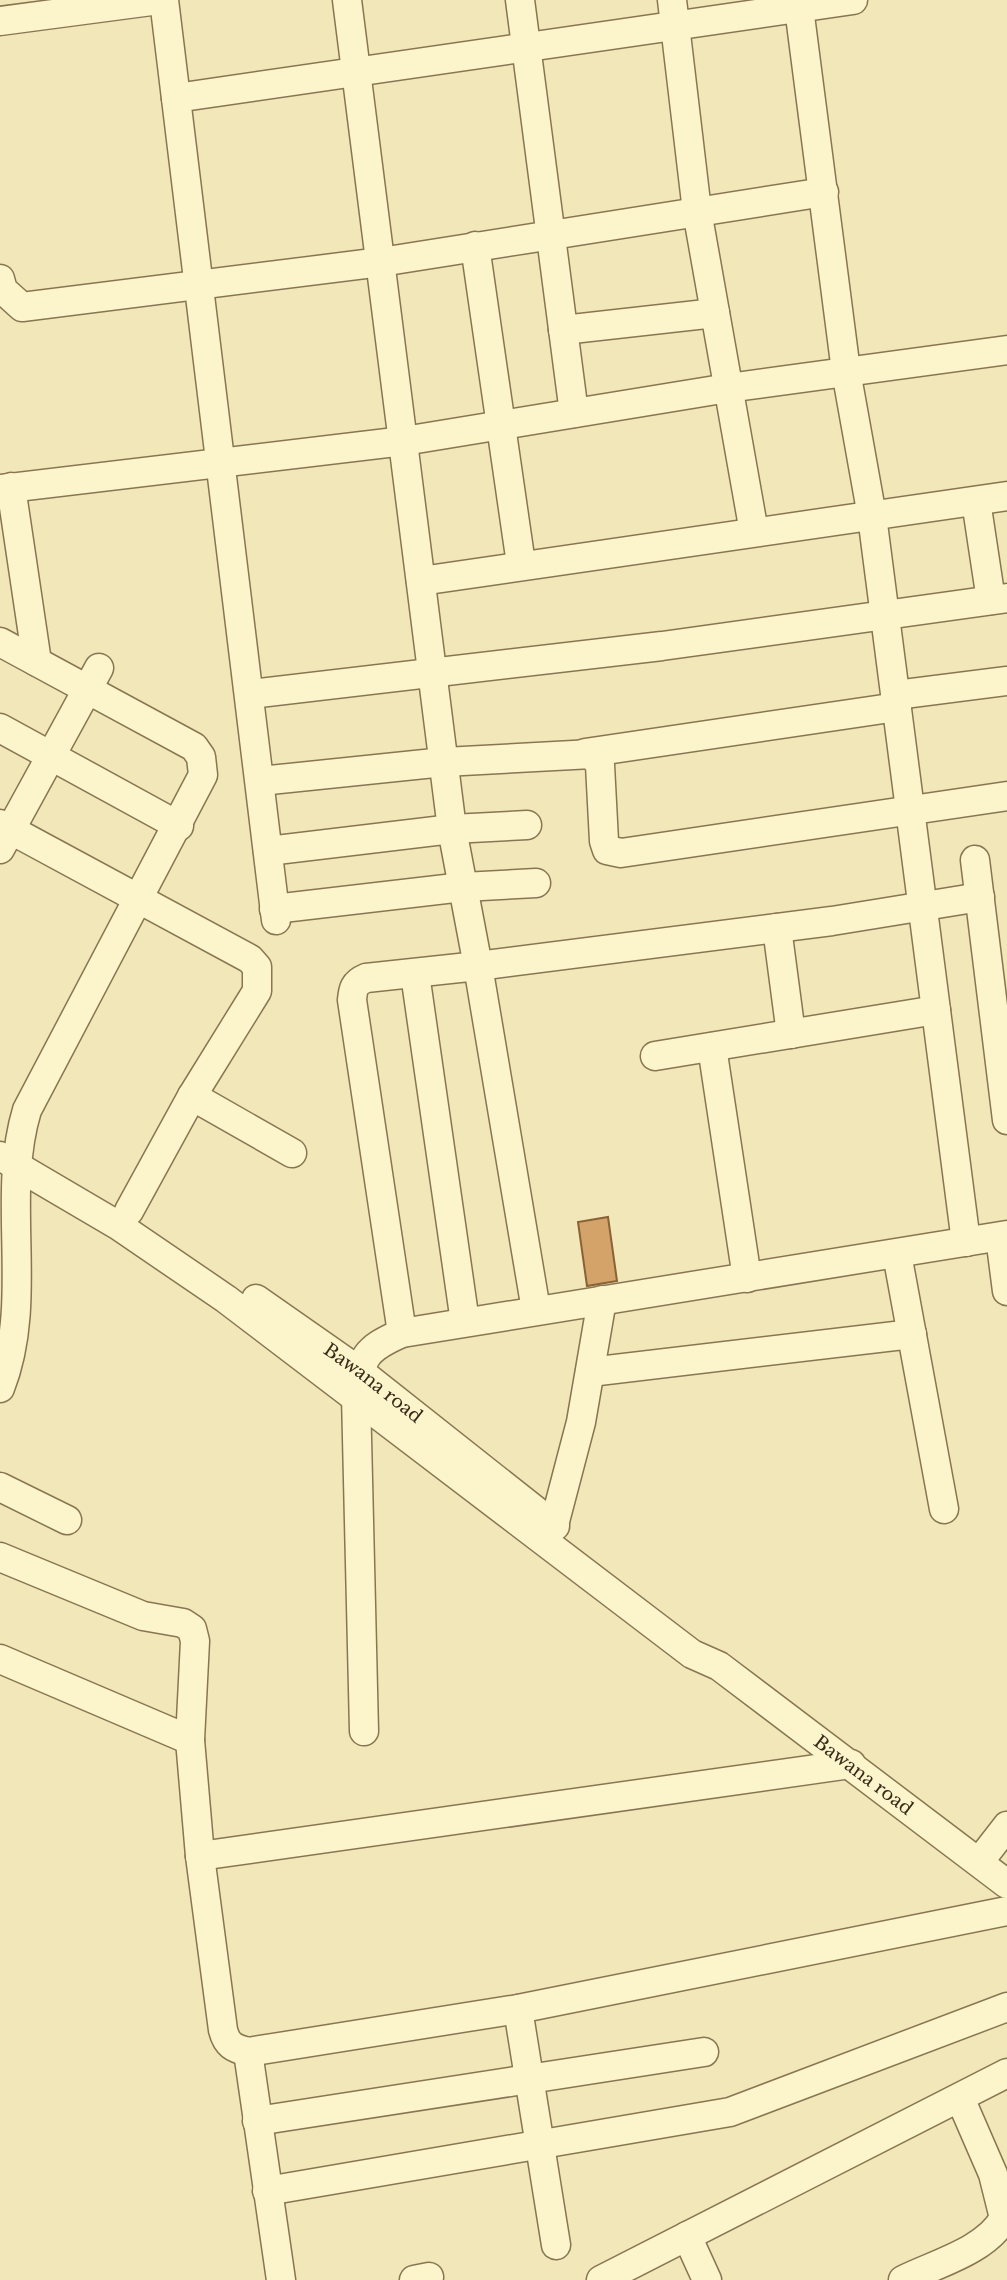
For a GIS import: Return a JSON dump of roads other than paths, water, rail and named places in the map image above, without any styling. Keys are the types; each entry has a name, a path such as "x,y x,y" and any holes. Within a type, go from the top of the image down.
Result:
{"street":[{"path":"0,21 162,0 250,694 275,915 463,887 536,883"},
{"path":"347,0 452,830 536,1310"},
{"path":"520,0 574,413"},
{"path":"176,98 527,48 673,13 799,8 853,0"},
{"path":"799,8 846,371 872,516 886,616 965,1242"},
{"path":"673,13 698,211 754,532"},
{"path":"0,279 3,290 22,307 381,262 550,233 824,192"},
{"path":"475,246 521,565"},
{"path":"563,330 715,313"},
{"path":"37,662 6,488 404,441 727,388 1007,350"},
{"path":"421,581 1007,496"},
{"path":"250,694 433,674 999,599 976,500"},
{"path":"0,642 37,662 94,678 194,747 201,757 203,775 179,826 27,1110 9,1150 13,1344 0,1388"},
{"path":"94,678 3,834 140,899 250,959 257,967 257,990 192,1096 129,1211"},
{"path":"260,781 444,762 585,753 1007,681"},
{"path":"0,728 179,826"},
{"path":"585,753 592,754 600,765 604,841 607,850 614,853 1007,796"},
{"path":"268,851 452,830 527,825"},
{"path":"975,860 1007,1120"},
{"path":"402,1333 352,1000 358,982 778,928 980,897"},
{"path":"778,928 790,1034"},
{"path":"415,974 465,1322"},
{"path":"655,1056 936,1010"},
{"path":"712,1047 747,1278"},
{"path":"192,1096 292,1153"},
{"name":"Bawana road","path":"9,1150 129,1211 301,1343 554,1525 700,1639 713,1653 719,1666"},
{"name":"Bawana road","path":"9,1150 119,1226 301,1343"},
{"path":"363,1731 358,1384 366,1354 379,1343 402,1333 465,1322 1003,1236 1007,1291"},
{"path":"897,1254 944,1508"},
{"path":"554,1525 582,1422 602,1300"},
{"path":"590,1372 912,1334"},
{"name":"Bawana road","path":"358,1384 692,1654 719,1666 1007,1884"},
{"path":"0,1488 67,1520"},
{"path":"0,1557 143,1616 183,1623 192,1629 195,1641 190,1740 200,1856 223,2030 226,2040 233,2048 248,2052 518,2009 1007,1911"},
{"path":"0,1659 190,1740"},
{"path":"200,1856 851,1764"},
{"path":"979,1862 1007,1826"},
{"path":"267,2191 689,2120 751,2106 1007,2007"},
{"path":"518,2009 531,2076 555,2245"},
{"path":"248,2052 281,2280"},
{"path":"257,2121 531,2076 704,2052"},
{"path":"601,2280 1007,2073"},
{"path":"903,2280 984,2241 997,2230 1004,2218 993,2175 960,2098"},
{"path":"687,2236 707,2280"}]}
